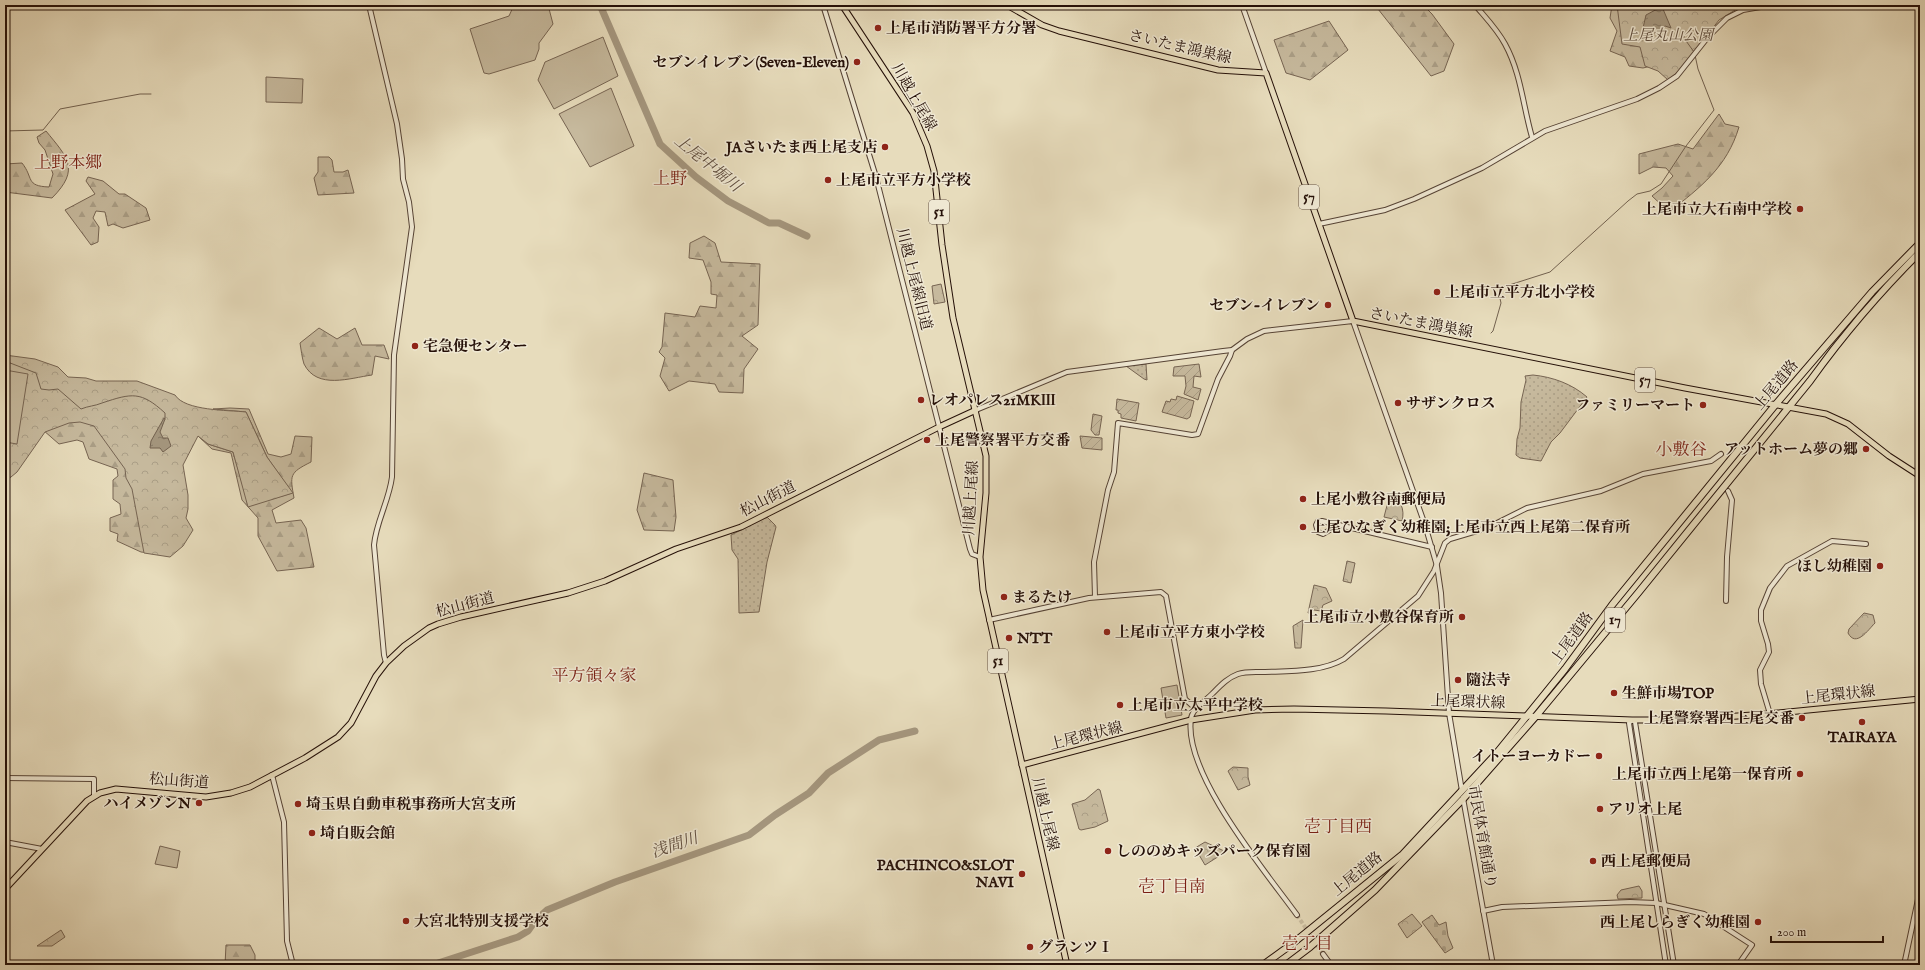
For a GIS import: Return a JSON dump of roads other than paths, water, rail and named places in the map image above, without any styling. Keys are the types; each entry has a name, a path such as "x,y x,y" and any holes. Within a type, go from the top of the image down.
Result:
{"highway":[{"name":"上尾道路","path":"1263,965 1292,944 1403,854 1462,791 1528,716 1622,593 1776,404 1872,292 1920,243"},
{"name":"上尾道路","path":"1286,965 1310,947 1379,886 1463,799 1536,716 1790,406 1879,294 1920,252"}],"main road":[{"name":"川越上尾線","path":"842,5 913,113 927,146 934,171 943,252 953,318 985,447 987,465 980,557 981,582 1067,965"},
{"name":"さいたま鴻巣線","path":"1007,5 1033,20 1059,31 1218,70 1266,73 1353,322 1693,390 1790,406 1826,414 1848,424 1894,459 1920,476"},
{"name":"松山街道","path":"5,889 94,796 116,789 199,796 214,796 239,791 320,749 338,737 351,723 376,676 386,662 416,637 438,624 568,593 606,581 676,550 741,527 939,427 976,410"},
{"name":"上尾環状線","path":"1022,765 1191,720 1255,710 1294,709 1632,720 1692,720 1920,699"}],"street":[{"path":"369,5 399,135 404,179 412,227 394,355 391,486 376,530 374,545 384,655 386,662"},
{"name":"川越上尾線旧道","path":"823,5 876,177 971,551 980,557"},
{"path":"1242,5 1266,73"},
{"path":"1475,5 1498,33 1510,56 1516,70 1532,137"},
{"path":"1319,224 1385,210 1414,199 1482,168 1532,137 1555,126 1627,102 1659,88 1676,77 1708,37 1727,18 1743,10 1772,5"},
{"path":"976,410 1048,379 1079,369 1232,350 1248,339 1264,332 1353,322"},
{"name":"市民体育館通り","path":"1353,322 1432,547 1437,566 1441,593 1449,713 1493,965"},
{"path":"1095,597 1094,560 1108,490 1114,472 1118,423 1192,435 1198,434 1218,379 1232,350"},
{"path":"1297,915 1244,842 1204,778 1196,759 1191,720 1196,709 1226,680 1239,673 1289,671 1312,668 1335,664 1344,658 1418,596 1437,566 1445,543 1450,539 1487,528 1528,508 1601,491 1643,474 1711,461 1721,454"},
{"path":"1726,601 1727,556 1732,500 1728,492"},
{"path":"1338,525 1323,534 1318,532 1316,525 1319,520 1432,547"},
{"path":"1770,714 1761,684 1760,670 1768,652 1768,644 1761,620 1761,610 1770,588 1787,566 1832,541 1866,544"},
{"path":"989,620 1095,597 1157,592 1164,593 1185,699 1196,709"},
{"path":"1666,965 1629,723 1632,720 1635,722 1674,965"},
{"path":"272,775 284,822 287,941 293,965"},
{"path":"5,778 94,779 94,796"},
{"path":"5,842 42,849"},
{"path":"1904,965 1920,890"},
{"path":"1483,911 1502,907 1630,902 1656,903 1704,914 1752,945 1738,965"},
{"path":"1323,954 1331,965"}],"water":[{"path":"1659,8 1663,9 1671,28 1665,26 1656,33 1646,33 1643,28 1646,15"},
{"path":"164,418 165,419 160,432 163,438 168,438 171,446 163,452 160,448 150,448 151,441"}],"waterway":[{"name":"上尾中堀川","path":"600,5 660,144 696,177 728,201 769,223 779,223 807,236"},
{"path":"1685,31 1684,38 1694,52"},
{"path":"1491,333 1493,331 1501,303 1499,294 1503,287 1550,272 1628,201 1637,194 1650,191 1661,184 1686,146 1714,110 1698,69 1695,55"},
{"path":"5,131 43,130 60,109 140,94 151,94"},
{"path":"5,361 36,373 41,389 58,389 81,409 121,397 136,396 157,406 165,413 165,419"},
{"name":"浅間川","path":"432,965 518,937 528,931 535,921 547,910 615,882 749,835 775,815 809,793 828,773 879,740 915,731"}],"tunnel":[{"path":"1297,915 1323,954"}],"place":[{"name":"上尾市消防署平方分署","path":"878,28"},
{"name":"セブンイレブン(Seven-Eleven)","path":"857,62"},
{"name":"JAさいたま西上尾支店","path":"885,147"},
{"name":"上尾市立平方小学校","path":"828,180"},
{"name":"上尾市立大石南中学校","path":"1800,209"},
{"name":"上尾市立平方北小学校","path":"1437,292"},
{"name":"セブン-イレブン","path":"1328,305"},
{"name":"宅急便センター","path":"415,346"},
{"name":"レオパレス21MKⅢ","path":"921,400"},
{"name":"サザンクロス","path":"1398,403"},
{"name":"ファミリーマート","path":"1703,405"},
{"name":"上尾警察署平方交番","path":"927,440"},
{"name":"アットホーム夢の郷","path":"1866,449"},
{"name":"上尾小敷谷南郵便局","path":"1303,499"},
{"name":"上尾ひなぎく幼稚園;上尾市立西上尾第二保育所","path":"1303,527"},
{"name":"ほし幼稚園","path":"1880,566"},
{"name":"まるたけ","path":"1004,597"},
{"name":"上尾市立小敷谷保育所","path":"1462,617"},
{"name":"上尾市立平方東小学校","path":"1107,632"},
{"name":"NTT","path":"1009,638"},
{"name":"隨法寺","path":"1458,680"},
{"name":"生鮮市場TOP","path":"1614,693"},
{"name":"上尾市立太平中学校","path":"1120,705"},
{"name":"上尾警察署西上尾交番","path":"1802,718"},
{"name":"TAIRAYA","path":"1862,722"},
{"name":"イトーヨーカドー","path":"1599,756"},
{"name":"上尾市立西上尾第一保育所","path":"1800,774"},
{"name":"ハイメゾンN","path":"199,803"},
{"name":"埼玉県自動車税事務所大宮支所","path":"298,804"},
{"name":"アリオ上尾","path":"1600,809"},
{"name":"埼自販会館","path":"312,833"},
{"name":"しののめキッズパーク保育園","path":"1108,851"},
{"name":"西上尾郵便局","path":"1593,861"},
{"name":"PACHINCO&SLOT NAVI","path":"1022,874"},
{"name":"大宮北特別支援学校","path":"406,921"},
{"name":"西上尾しらぎく幼稚園","path":"1758,922"},
{"name":"グランツⅠ","path":"1030,947"}],"district":[{"name":"上野本郷","path":"68,163"},
{"name":"上野","path":"670,179"},
{"name":"小敷谷","path":"1681,450"},
{"name":"平方領々家","path":"594,676"},
{"name":"壱丁目西","path":"1338,827"},
{"name":"壱丁目南","path":"1172,887"},
{"name":"壱丁目","path":"1307,944"}],"park label":[{"name":"上尾丸山公園","path":"1668,35"}]}
